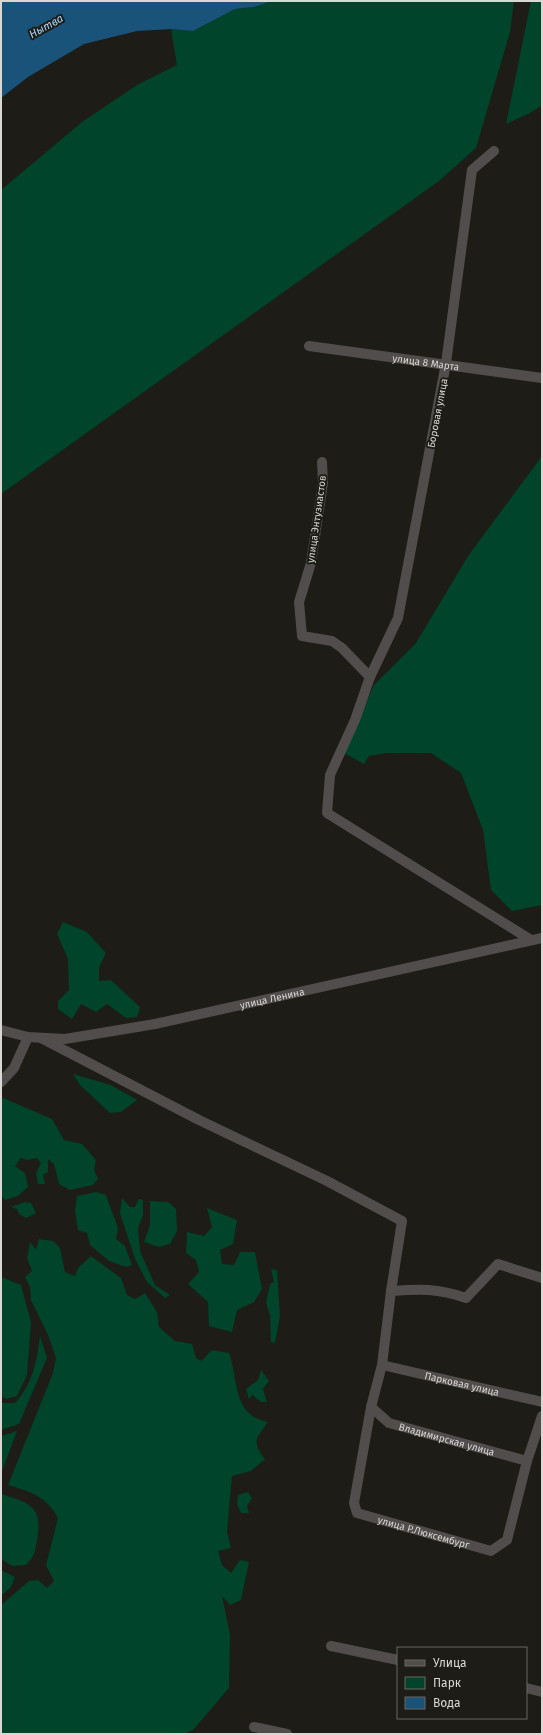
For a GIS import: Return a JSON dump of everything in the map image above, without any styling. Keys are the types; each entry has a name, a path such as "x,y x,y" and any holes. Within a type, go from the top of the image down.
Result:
{"street":[{"name":"Боровая улица","path":"494,151 472,170 446,363 398,618 370,677 355,720 330,775 327,813 531,940"},
{"name":"улица 8 Марта","path":"309,346 446,363 542,378"},
{"name":"улица Энтузиастов","path":"322,462 323,483 311,563 299,602 302,636 332,641 342,648 370,677"},
{"name":"улица Ленина","path":"1,1030 28,1037 65,1039 155,1024 542,938"},
{"path":"1,1082 14,1068 28,1037"},
{"path":"41,1038 199,1120 327,1181 402,1221 391,1291 382,1365 371,1407"},
{"path":"391,1291 418,1289 444,1291 466,1298 498,1264 542,1278"},
{"name":"Парковая улица","path":"382,1365 542,1402"},
{"name":"Владимирская улица","path":"371,1407 389,1423 527,1461"},
{"name":"улица Р.Люксембург","path":"371,1407 354,1503 357,1513 491,1551 507,1540 527,1461"},
{"path":"527,1461 542,1416"},
{"path":"331,1646 397,1660"},
{"path":"527,1688 542,1692"},
{"path":"254,1727 287,1734"}],"green space":[{"path":"272,1 514,1 510,32 476,148 439,181 1,494 1,190 82,122 137,85 177,65 171,29 193,31 235,9 254,7"},
{"path":"531,1 542,1 542,105 530,113 506,124"},
{"path":"542,456 542,905 512,911 491,890 483,830 461,773 431,753 386,753 369,756 364,764 344,753 374,685 416,643 468,556"},
{"path":"63,922 87,932 106,953 99,967 99,981 111,980 140,1007 137,1017 126,1018 107,1004 96,1012 81,1004 72,1019 58,1009 58,1001 69,990 68,959 57,934"},
{"path":"73,1074 111,1085 137,1100 121,1112 110,1113 80,1085"},
{"path":"1,1097 52,1119 64,1140 82,1144 96,1160 94,1170 98,1179 93,1185 70,1190 59,1184 54,1164 48,1159 48,1172 43,1175 45,1184 38,1184 36,1173 41,1163 37,1158 27,1160 21,1158 15,1166 25,1173 28,1187 18,1196 5,1200 1,1195"},
{"path":"96,1192 106,1195 118,1228 116,1239 125,1246 132,1265 126,1267 109,1261 90,1245 87,1233 78,1230 75,1211 77,1196"},
{"path":"122,1198 130,1207 135,1207 139,1199 143,1200 143,1215 138,1228 140,1251 155,1285 170,1295 165,1298 147,1282 135,1259 120,1213"},
{"path":"150,1201 168,1202 176,1209 177,1231 170,1244 159,1247 144,1242 150,1225"},
{"path":"25,1202 31,1203 36,1213 26,1218 19,1214 17,1209 11,1207"},
{"path":"207,1208 237,1220 233,1244 220,1250 222,1264 234,1265 240,1252 255,1252 262,1289 254,1302 237,1310 232,1332 209,1326 208,1302 188,1284 199,1272 196,1260 186,1253 187,1232 204,1236 212,1227"},
{"path":"39,1239 53,1241 60,1248 65,1272 75,1276 78,1268 91,1256 121,1278 127,1295 135,1299 145,1293 157,1312 159,1327 175,1341 192,1344 196,1358 201,1361 212,1350 229,1353 242,1404 248,1412 256,1418 268,1422 260,1432 257,1440 258,1448 265,1459 251,1471 232,1476 227,1532 231,1548 218,1551 222,1565 231,1573 240,1560 249,1562 241,1600 230,1605 222,1596 230,1635 229,1688 194,1729 185,1734 1,1734 1,1605 29,1581 38,1580 47,1588 54,1581 46,1565 58,1518 48,1505 37,1496 8,1485 53,1373 56,1358 48,1335 31,1300 30,1287 25,1277 32,1271 27,1258 30,1242 36,1250"},
{"path":"271,1269 277,1270 280,1316 275,1343 271,1342 270,1316 266,1303 270,1284 274,1282"},
{"path":"1,1277 21,1285 31,1322 27,1375 17,1396 6,1399 1,1396"},
{"path":"40,1336 47,1358 19,1424 1,1430 1,1403 15,1403 26,1387 33,1371"},
{"path":"261,1370 269,1381 263,1389 267,1402 261,1402 252,1395 249,1399 246,1389 258,1380"},
{"path":"17,1431 1,1474 1,1436"},
{"path":"248,1492 252,1498 247,1506 249,1513 241,1513 237,1504 238,1495"},
{"path":"1,1494 20,1500 32,1508 36,1513 38,1529 36,1548 33,1556 26,1565 12,1566 1,1559"},
{"path":"1,1570 15,1577 11,1587 1,1596"}],"water":[{"name":"Нытва","path":"2,1 272,1 254,7 235,9 193,31 171,29 137,31 84,44 28,77 1,98"}]}
